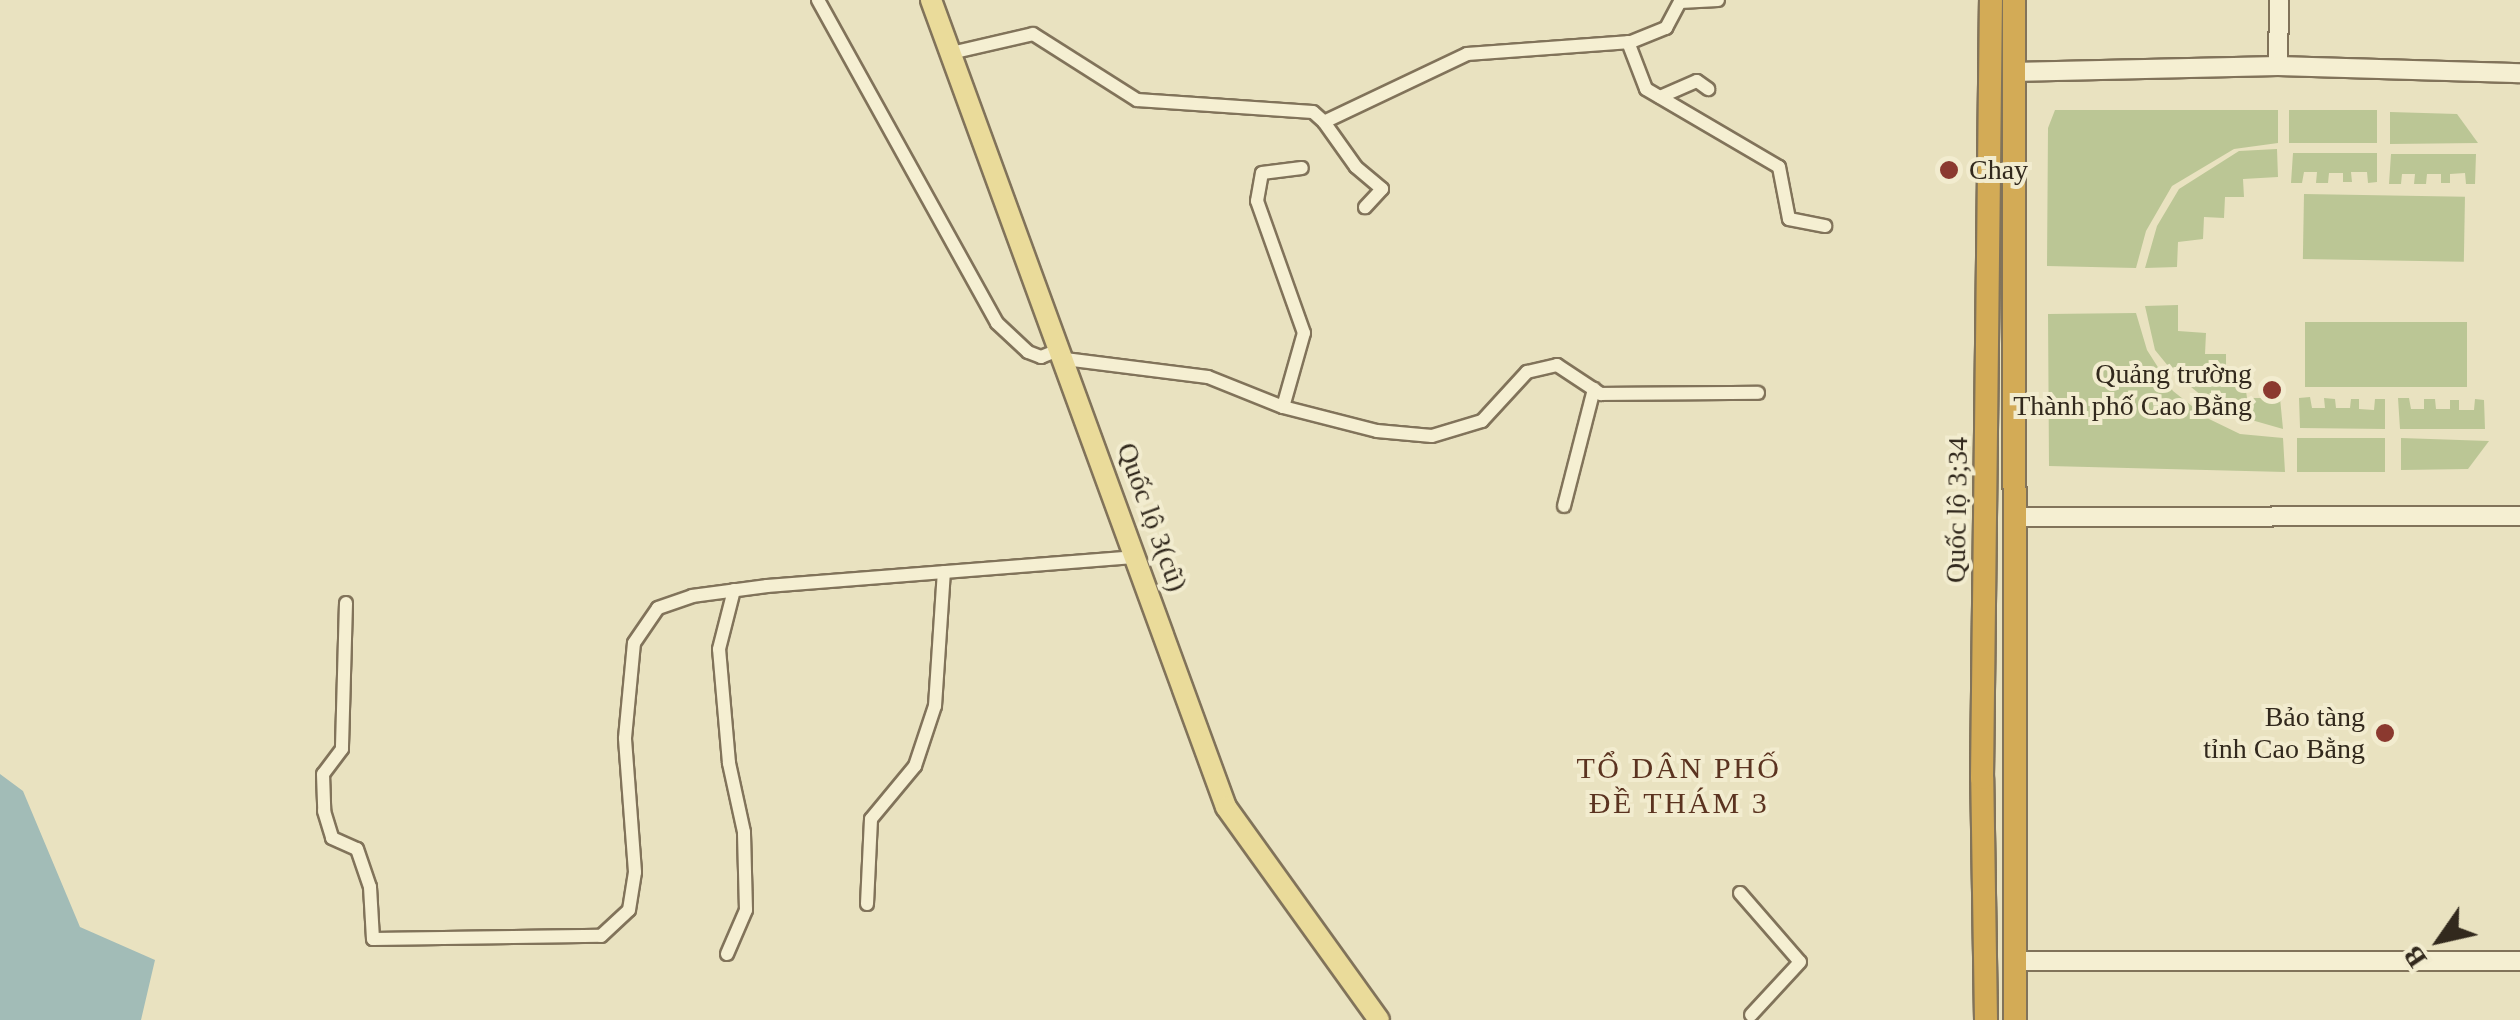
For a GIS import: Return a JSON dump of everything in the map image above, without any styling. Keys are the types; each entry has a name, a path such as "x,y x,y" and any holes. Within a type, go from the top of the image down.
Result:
{"highway":[{"name":"Quốc lộ 3;34","path":"1990,0 2001,72 2013,517 2015,1020"},
{"name":"Quốc lộ 3;34","path":"1986,1020 1982,784 1988,517 2001,72 2014,0"},
{"path":"1988,517 2013,517"},
{"path":"1982,784 2013,783"}],"main road":[{"name":"Quốc lộ 3(cũ)","path":"931,0 1226,807 1379,1020"}],"street":[{"path":"818,0 996,323 1040,357 1063,354 1208,377 1283,407 1377,431 1432,436 1482,421 1528,372 1558,365 1594,389 1758,394"},
{"path":"1324,122 1467,54 1628,42 1666,28 1680,2 1718,0"},
{"path":"2278,0 2278,66"},
{"path":"951,54 1033,34 1138,100 1313,112 1356,168 1382,189 1366,207"},
{"path":"1628,42 1646,89 1779,167 1789,219 1825,226"},
{"path":"2001,72 2278,66 2520,73"},
{"path":"1660,97 1697,81 1708,89"},
{"path":"1283,407 1304,333 1257,201 1262,173 1302,168"},
{"path":"1564,506 1594,389"},
{"path":"2013,517 2520,516"},
{"path":"346,603 342,748 323,774 324,811 332,838 358,850 370,887 373,939 600,936 629,910 635,872 625,738 634,644 658,608 734,590 1137,556"},
{"path":"867,904 871,819 915,766 935,706 944,572"},
{"path":"727,954 746,910 744,832 729,763 719,649 734,590"},
{"path":"1740,893 1800,962 1752,1015"},
{"path":"2014,961 2520,961"}],"green space":[{"path":"2055,110 2278,110 2278,143 2234,149 2172,186 2146,231 2136,268 2047,266 2048,128"},
{"path":"2289,110 2377,110 2377,143 2289,143"},
{"path":"2390,112 2457,114 2478,143 2390,144"},
{"path":"2277,149 2278,177 2243,179 2244,197 2225,197 2224,218 2204,217 2203,239 2178,242 2177,267 2145,268 2157,226 2179,189 2239,151"},
{"path":"2293,153 2377,153 2377,182 2368,183 2367,172 2351,172 2352,182 2343,182 2343,173 2329,173 2328,183 2316,183 2317,172 2304,172 2302,183 2291,183"},
{"path":"2391,154 2476,154 2475,184 2466,184 2465,173 2450,174 2450,183 2441,183 2441,174 2427,174 2426,184 2414,184 2415,174 2402,174 2401,184 2389,184"},
{"path":"2304,194 2465,197 2464,262 2303,259"},
{"path":"2178,305 2178,331 2206,333 2205,354 2226,354 2226,375 2244,377 2247,398 2280,398 2283,429 2220,411 2173,372 2155,350 2145,306"},
{"path":"2136,313 2147,350 2173,391 2207,418 2240,434 2283,438 2285,472 2049,466 2048,314"},
{"path":"2305,322 2467,322 2467,387 2305,387"},
{"path":"2310,397 2312,408 2325,408 2324,398 2335,399 2336,408 2350,408 2351,399 2359,399 2359,409 2374,410 2375,399 2385,399 2385,429 2300,428 2299,398"},
{"path":"2398,398 2409,398 2411,409 2424,409 2424,399 2435,399 2436,409 2450,409 2450,400 2459,400 2459,410 2474,410 2475,399 2484,400 2485,429 2400,429"},
{"path":"2297,438 2385,438 2385,472 2297,472"},
{"path":"2401,438 2489,441 2468,469 2401,470"}],"water":[{"path":"0,774 23,791 80,927 155,960 141,1020 0,1020"}],"place":[{"name":"Chay","path":"1949,170"},
{"name":"Quảng trường Thành phố Cao Bằng","path":"2272,390"},
{"name":"Bảo tàng tỉnh Cao Bằng","path":"2385,733"}],"district":[{"name":"TỔ DÂN PHỐ ĐỀ THÁM 3","path":"1679,785"}]}
